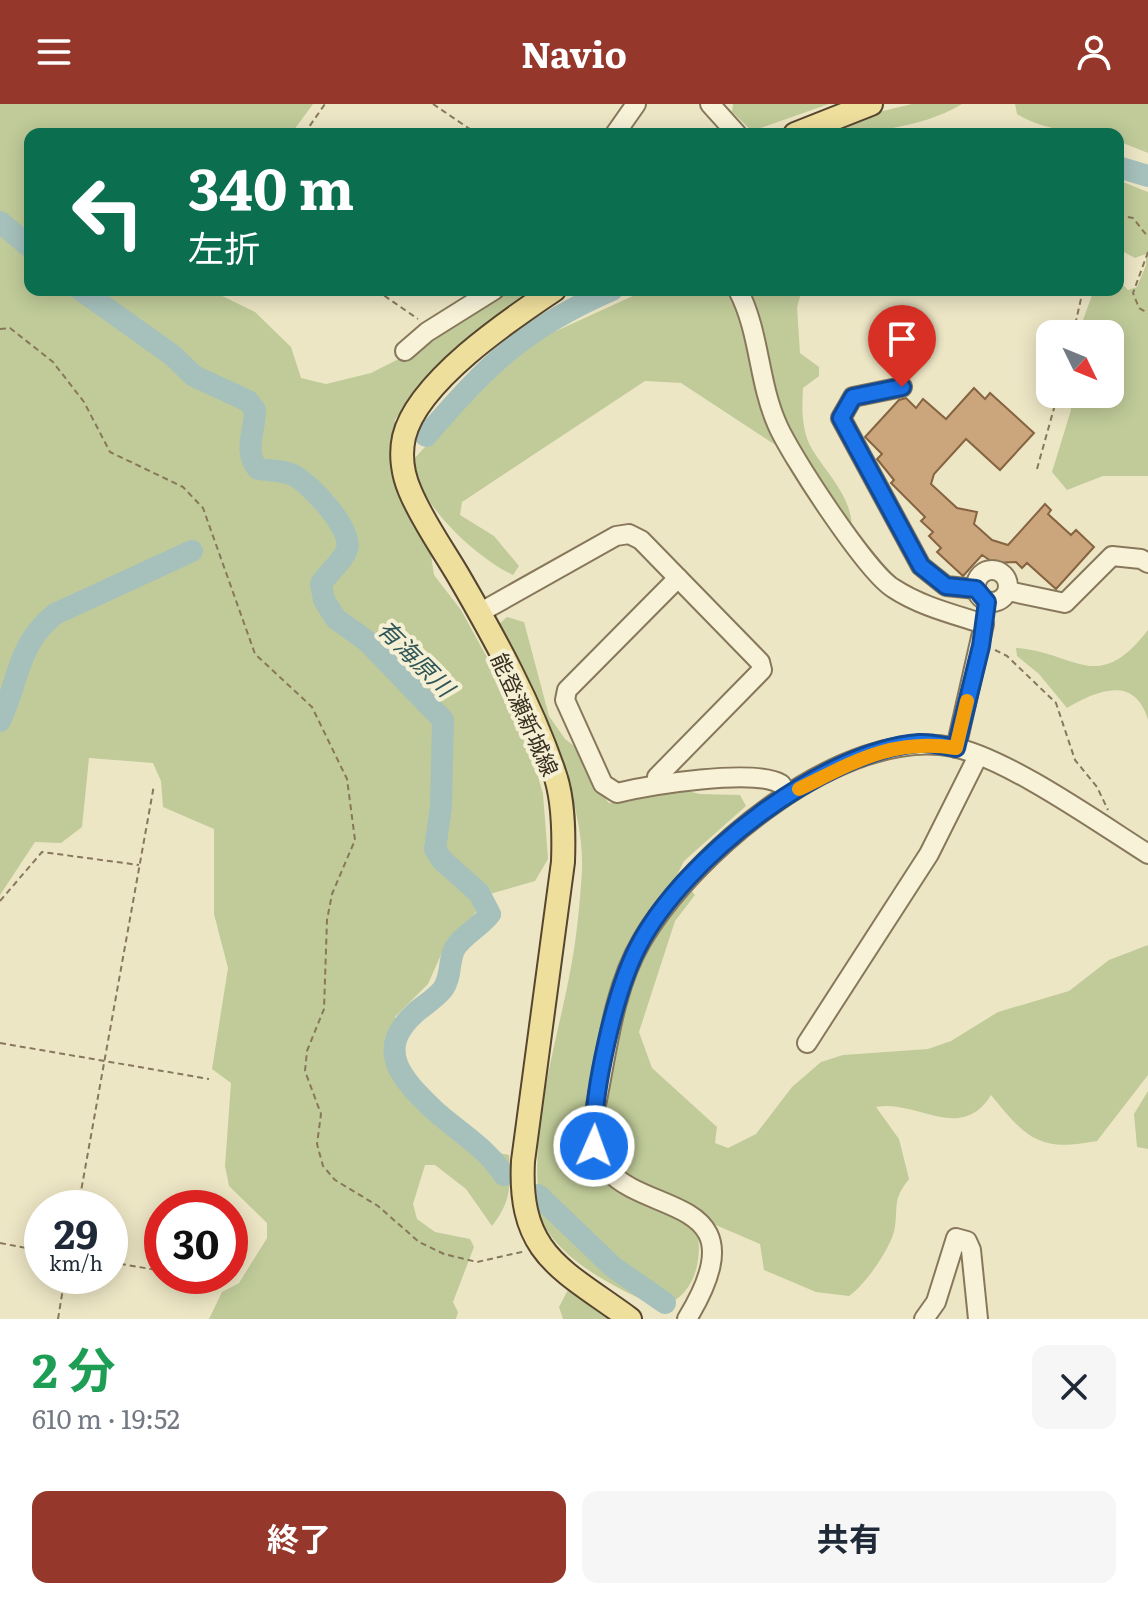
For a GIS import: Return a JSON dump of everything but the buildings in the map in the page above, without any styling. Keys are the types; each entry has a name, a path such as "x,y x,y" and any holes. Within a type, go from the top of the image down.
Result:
{"main road":[{"path":"810,128 871,104"},
{"name":"能登瀬新城線","path":"545,296 500,328 439,383 410,421 404,439 402,465 410,491 479,613 543,742 556,776 564,833 523,1161 521,1194 525,1217 538,1246 561,1268 630,1319"}],"street":[{"path":"619,128 636,104"},
{"path":"710,104 732,128"},
{"path":"405,351 432,329 484,296"},
{"path":"741,296 750,314 777,424 858,550 890,587 939,610 984,624"},
{"path":"902,387 853,397 841,418 921,566 946,586 982,595 1002,599 1008,591 1006,576 992,569 978,578 982,595 984,624 956,748"},
{"path":"479,613 616,536 629,534 641,540 760,662 762,670 657,777 657,783"},
{"path":"1008,591 1065,603 1112,556 1148,563"},
{"path":"678,578 567,690 565,700 603,784 617,793 657,783 761,778 781,784 788,794"},
{"path":"687,1319 707,1285 713,1265 713,1249 707,1231 684,1211 625,1186 612,1176 601,1163 594,1146 592,1120 622,992 640,944 660,914 728,840 756,814 788,794 891,748 922,743 956,748 994,762 1148,854"},
{"path":"807,1043 929,854 978,756"},
{"path":"924,1319 936,1302 956,1238 967,1241 971,1250 978,1319"}],"path":[{"path":"308,128 325,104"},
{"path":"433,104 468,128"},
{"path":"1124,216 1133,218 1148,237"},
{"path":"1148,252 1133,293 1139,308 1148,313"},
{"path":"385,296 432,329"},
{"path":"1076,320 1082,296"},
{"path":"0,329 10,328 53,362 84,402 110,452 183,487 203,508 255,654 312,707 347,779 355,840 332,894 327,920 324,1009 307,1051 305,1071 321,1114 317,1144 323,1166 335,1180 378,1206 419,1242 444,1254 477,1262 518,1255 538,1246"},
{"path":"1037,469 1054,408"},
{"path":"981,646 1007,656 1056,703 1075,760 1097,787 1107,807 1112,821 1109,830"},
{"path":"81,1190 154,785"},
{"path":"0,901 42,852 141,865"},
{"path":"0,1043 209,1079"},
{"path":"0,1243 24,1248"},
{"path":"58,1319 62,1294"}],"green space":[{"path":"0,104 313,104 295,128 24,128 24,296 222,296 255,312 291,347 301,378 326,384 371,373 432,342 497,296 524,296 459,348 413,392 395,420 395,477 431,555 434,575 461,610 523,723 543,794 548,859 535,881 490,894 467,923 448,939 428,984 395,1017 401,1054 428,1097 458,1129 484,1150 509,1155 508,1193 503,1209 492,1226 466,1189 435,1165 425,1165 413,1204 417,1219 435,1232 470,1239 474,1247 453,1302 458,1312 456,1319 209,1319 221,1294 248,1294 248,1269 267,1238 267,1223 248,1204 248,1190 233,1190 229,1186 225,1166 231,1083 212,1069 228,968 214,914 214,829 163,807 161,781 153,763 89,758 82,827 61,843 35,842 0,895"},
{"path":"733,104 829,104 761,128 749,128 732,112"},
{"path":"912,104 962,104 928,119 890,128 826,128 837,122"},
{"path":"1015,104 1148,104 1148,153 1124,143 1124,128 1053,128 1017,114"},
{"path":"1124,182 1148,192 1148,476 1103,476 1067,490 1052,472 1071,408 1124,408 1124,320 1083,320 1092,296 1124,296 1124,286 1128,290 1137,287 1146,265 1146,254 1135,258 1124,252"},
{"path":"633,296 800,296 797,307 800,353 819,367 819,376 803,388 804,427 808,442 849,508 852,532 790,440 774,444 681,383 645,381 462,502 460,515 494,536 519,566 513,575 499,567 466,542 436,510 424,493 414,459 501,363 554,332"},
{"path":"507,617 524,622 549,716 565,739 581,751 592,783 609,803 628,802 674,788 700,794 740,795 746,806 684,861 677,875 695,895 675,921 639,1032 652,1068 717,1127 715,1143 728,1148 756,1134 792,1087 821,1062 843,1055 928,1049 951,1041 998,1012 1069,991 1109,960 1148,945 1148,1075 1097,1141 1061,1145 1036,1139 1025,1132 991,1095 979,1109 966,1116 952,1118 891,1106 876,1107 899,1139 909,1179 898,1197 895,1227 889,1245 870,1275 849,1296 816,1292 764,1270 760,1244 711,1223 698,1235 696,1269 687,1289 660,1308 595,1274 565,1252 541,1219 538,1142 546,1083 575,943 582,870 581,840 575,808 554,743 498,625"},
{"path":"1148,630 1148,720 1134,697 1114,690 1091,696 1067,708 1039,674 1017,656 1016,648 1100,666 1130,650"},
{"path":"1148,1091 1148,1149 1137,1147 1134,1114"},
{"path":"569,1288 608,1319 563,1319 559,1307"}],"waterway":[{"path":"1124,169 1148,176"},
{"name":"有海原川","path":"0,222 24,242"},
{"name":"有海原川","path":"89,296 172,355 194,376 248,401 255,410 250,448 258,469 295,476 320,498 344,530 347,549 321,584 324,600 336,619 367,641 443,720 441,807 435,849 442,860 479,893 490,914 455,948 443,989 403,1027 396,1039 395,1052 397,1064 411,1087 480,1147 504,1175"},
{"path":"426,436 489,368 530,334 600,296"},
{"path":"0,721 26,651 42,626 55,614 192,551"},
{"name":"有海原川","path":"538,1195 613,1267 665,1303"}],"slow traffic":[{"path":"799,789 859,759 891,748 922,743 956,748 967,701"}],"route":[{"path":"594,1146 592,1120 626,976 640,944 660,914 691,878 756,814 788,794 859,759 891,748 922,743 956,748 981,646 987,602 976,589 946,586 932,578 921,566 841,418 853,397 902,387"}]}
